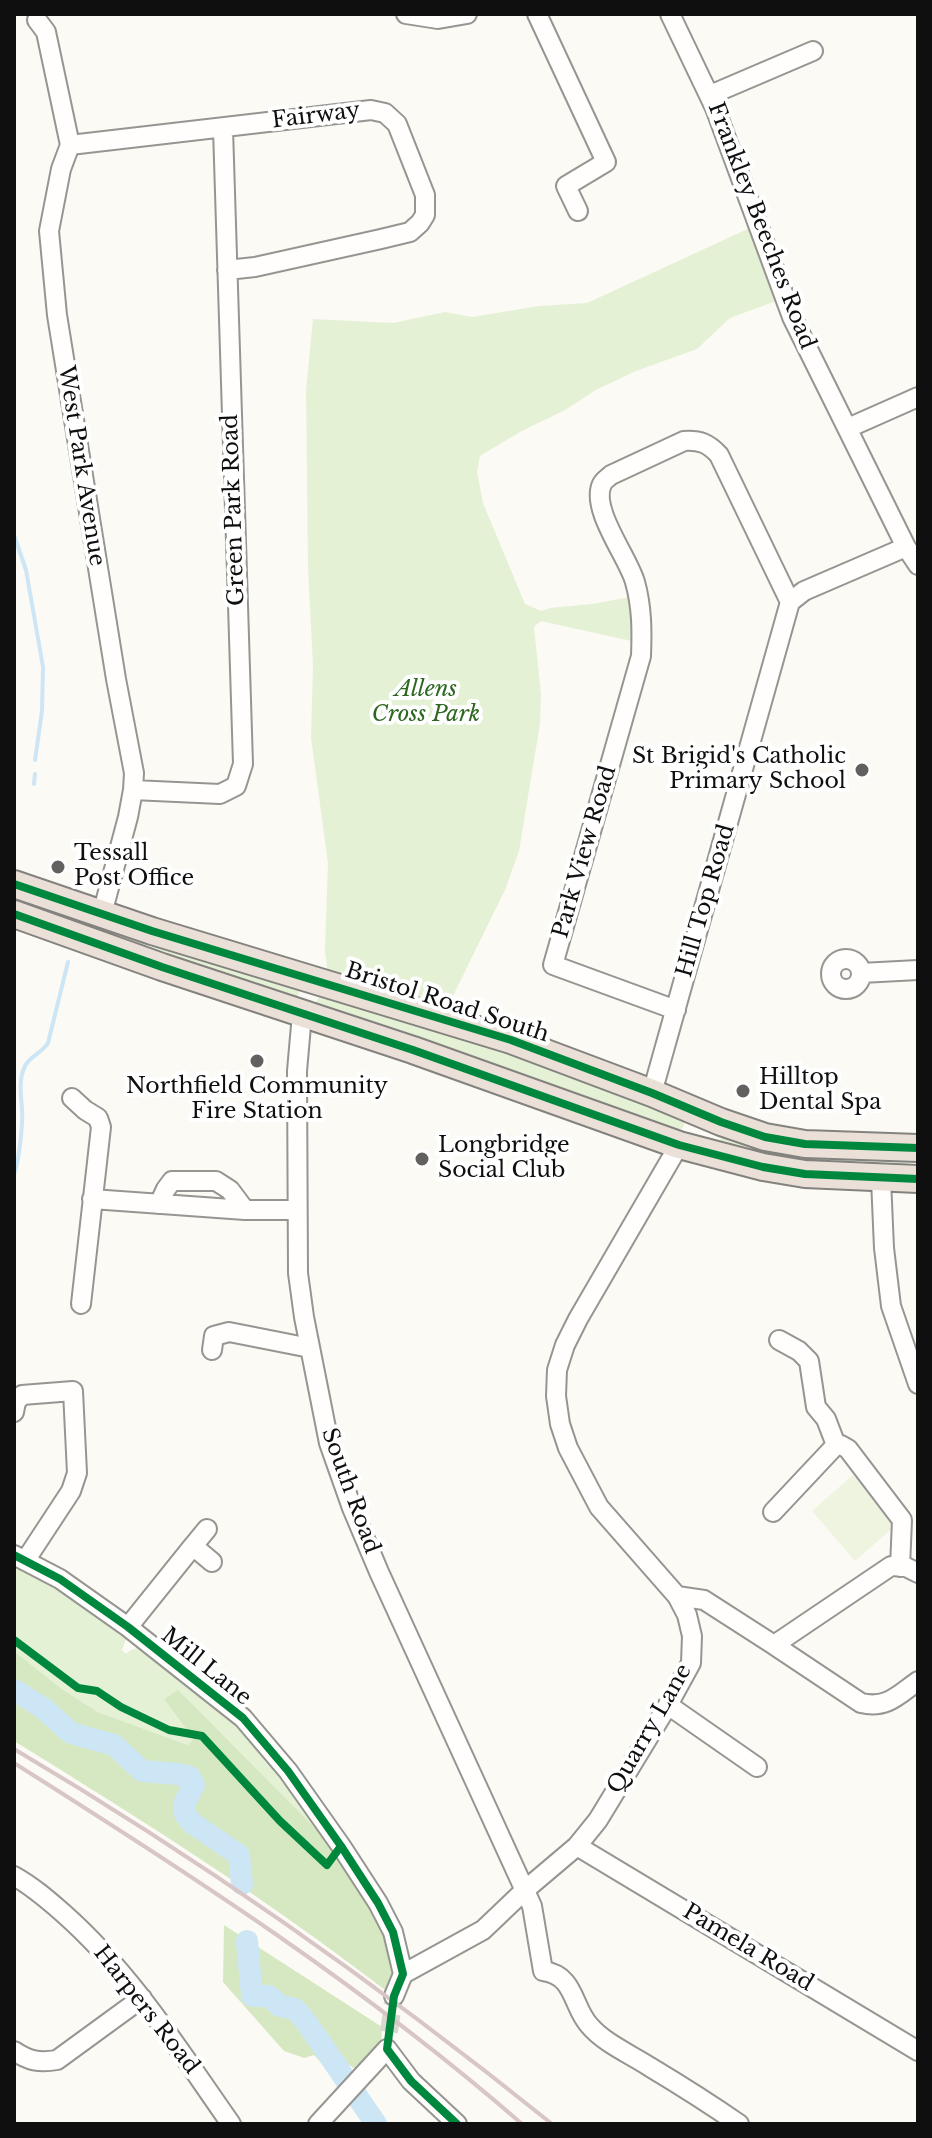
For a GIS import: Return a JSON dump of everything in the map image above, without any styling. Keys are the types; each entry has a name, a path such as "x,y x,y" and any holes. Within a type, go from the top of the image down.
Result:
{"highway":[{"name":"Bristol Road South","path":"14,884 511,1040 765,1137 805,1144 918,1148"},
{"path":"14,914 162,967 413,1050 679,1145 763,1167 805,1174 918,1179"},
{"path":"302,1014 311,979"},
{"path":"679,1145 691,1128 689,1108"},
{"path":"713,1154 713,1137 721,1122"},
{"path":"891,1148 918,1157"}],"street":[{"path":"406,14 438,19 467,14"},
{"path":"537,14 606,162 566,186 578,211"},
{"name":"Frankley Beeches Road","path":"670,14 710,95 792,317 906,547 918,565"},
{"name":"West Park Avenue","path":"34,16 46,32 70,145 61,169 49,231 57,315 113,664 134,773 119,855 102,914"},
{"path":"710,95 813,51"},
{"name":"Fairway","path":"70,145 371,110 385,113 397,124 425,195 425,215 410,232 269,264 227,270"},
{"name":"Green Park Road","path":"133,790 220,794 236,786 243,764 223,129"},
{"path":"848,428 918,397"},
{"name":"Park View Road","path":"676,1010 553,965 641,656 641,613 635,580 604,515 600,499 602,484 611,475 684,441 696,440 708,444 719,455 790,602"},
{"path":"790,602 804,591 906,547"},
{"name":"Hill Top Road","path":"652,1093 790,602"},
{"path":"861,973 918,970"},
{"name":"South Road","path":"302,1014 297,1071 298,1273 329,1443 352,1508 433,1694 532,1906 543,1971 554,1972 569,1986 587,2024 607,2040 742,2121"},
{"path":"72,1098 85,1110 104,1114 80,1304"},
{"name":"Quarry Lane","path":"403,1974 483,1930 577,1846 598,1820 691,1663 692,1636 687,1615 677,1596 599,1507 568,1448 556,1396 557,1370 565,1345 679,1145"},
{"path":"881,1179 884,1248 891,1306 918,1384"},
{"path":"159,1204 172,1181 216,1181 230,1190 245,1210"},
{"path":"92,1199 245,1210 296,1210"},
{"path":"212,1350 214,1336 229,1332 310,1348"},
{"path":"779,1340 799,1351 809,1361 816,1407 826,1419 836,1445"},
{"path":"14,1412 16,1402 22,1395 80,1390 77,1473 71,1491 20,1558"},
{"path":"774,1645 891,1566 909,1570 902,1520 848,1449 836,1445"},
{"path":"773,1512 836,1445"},
{"path":"128,1627 207,1529"},
{"path":"193,1546 212,1562"},
{"name":"Mill Lane","path":"20,1558 60,1579 128,1627 243,1718 288,1771 378,1903 393,1932 403,1974"},
{"path":"677,1596 704,1600 861,1703 873,1706 886,1704 918,1681"},
{"path":"668,1705 757,1767"},
{"name":"Pamela Road","path":"577,1846 918,2051"},
{"name":"Harpers Road","path":"14,1876 31,1885 77,1925 118,1967 231,2124"},
{"path":"394,1996 403,1974"},
{"path":"14,2051 26,2059 40,2062 57,2060 142,1998"},
{"path":"318,2124 356,2083 388,2041 411,2081 457,2124"}],"green space":[{"name":"Allens Cross Park","path":"752,227 776,301 730,318 697,349 636,371 596,390 480,456 477,472 483,503 525,604 541,611 630,597 636,642 541,621 534,627 541,694 540,724 519,851 505,890 447,1008 333,975 327,968 325,950 328,863 311,738 313,666 308,567 306,391 313,319 393,323 445,312 472,317 539,306 587,303"},
{"path":"14,889 301,986 294,1007 14,908"},
{"path":"322,992 540,1063 684,1118 684,1126 672,1138 314,1005"},
{"path":"729,1133 918,1165 918,1175 725,1153 720,1140"},
{"path":"853,1475 896,1525 855,1561 812,1511"},
{"path":"14,1561 32,1568 124,1633 126,1639 122,1650 126,1654 142,1647 226,1710 285,1774 333,1846 178,1691 164,1699 193,1740 188,1745 98,1712 62,1689 14,1651"},
{"path":"14,1651 62,1689 98,1712 188,1745 193,1739 164,1699 178,1690 333,1846 391,1946 394,1968 385,1990 249,1892 14,1741"},
{"path":"224,1925 382,2027 381,2048 359,2072 345,2062 325,2067 314,2055 304,2058 284,2051 223,1982"}],"waterway":[{"path":"14,535 26,570 43,667 42,711 35,760"},
{"path":"34,784 35,774"},
{"path":"14,1175 22,1124 22,1073 27,1063 48,1043 68,962"},
{"path":"14,1690 43,1708 71,1733 114,1745 142,1771 190,1777 194,1785 185,1802 185,1814 192,1823 239,1855 242,1884"},
{"path":"247,1941 252,1996 269,1996 280,2006 295,2009 376,2124"}],"tunnel":[{"path":"389,2032 394,1996"}],"railway":[{"path":"14,1749 153,1835 290,1927 423,2023 552,2124"},
{"path":"14,1763 211,1890 339,1979 401,2025 522,2124"}],"cycle path":[{"path":"14,884 152,931 511,1040 765,1137 805,1144 918,1148"},
{"path":"14,914 162,967 413,1050 679,1145 763,1167 805,1174 918,1179"},
{"path":"14,1555 60,1579 128,1627 243,1718 288,1771 341,1846 393,1932 403,1974 394,1996 387,2049 411,2081 457,2124"},
{"path":"14,1640 78,1688 97,1691 121,1707 169,1730 202,1736 280,1821 327,1865 341,1846"}],"place":[{"name":"St Brigid's Catholic Primary School","path":"862,770"},
{"name":"Tessall Post Office","path":"58,867"},
{"name":"Northfield Community Fire Station","path":"257,1061"},
{"name":"Hilltop Dental Spa","path":"743,1091"},
{"name":"Longbridge Social Club","path":"422,1159"}]}
